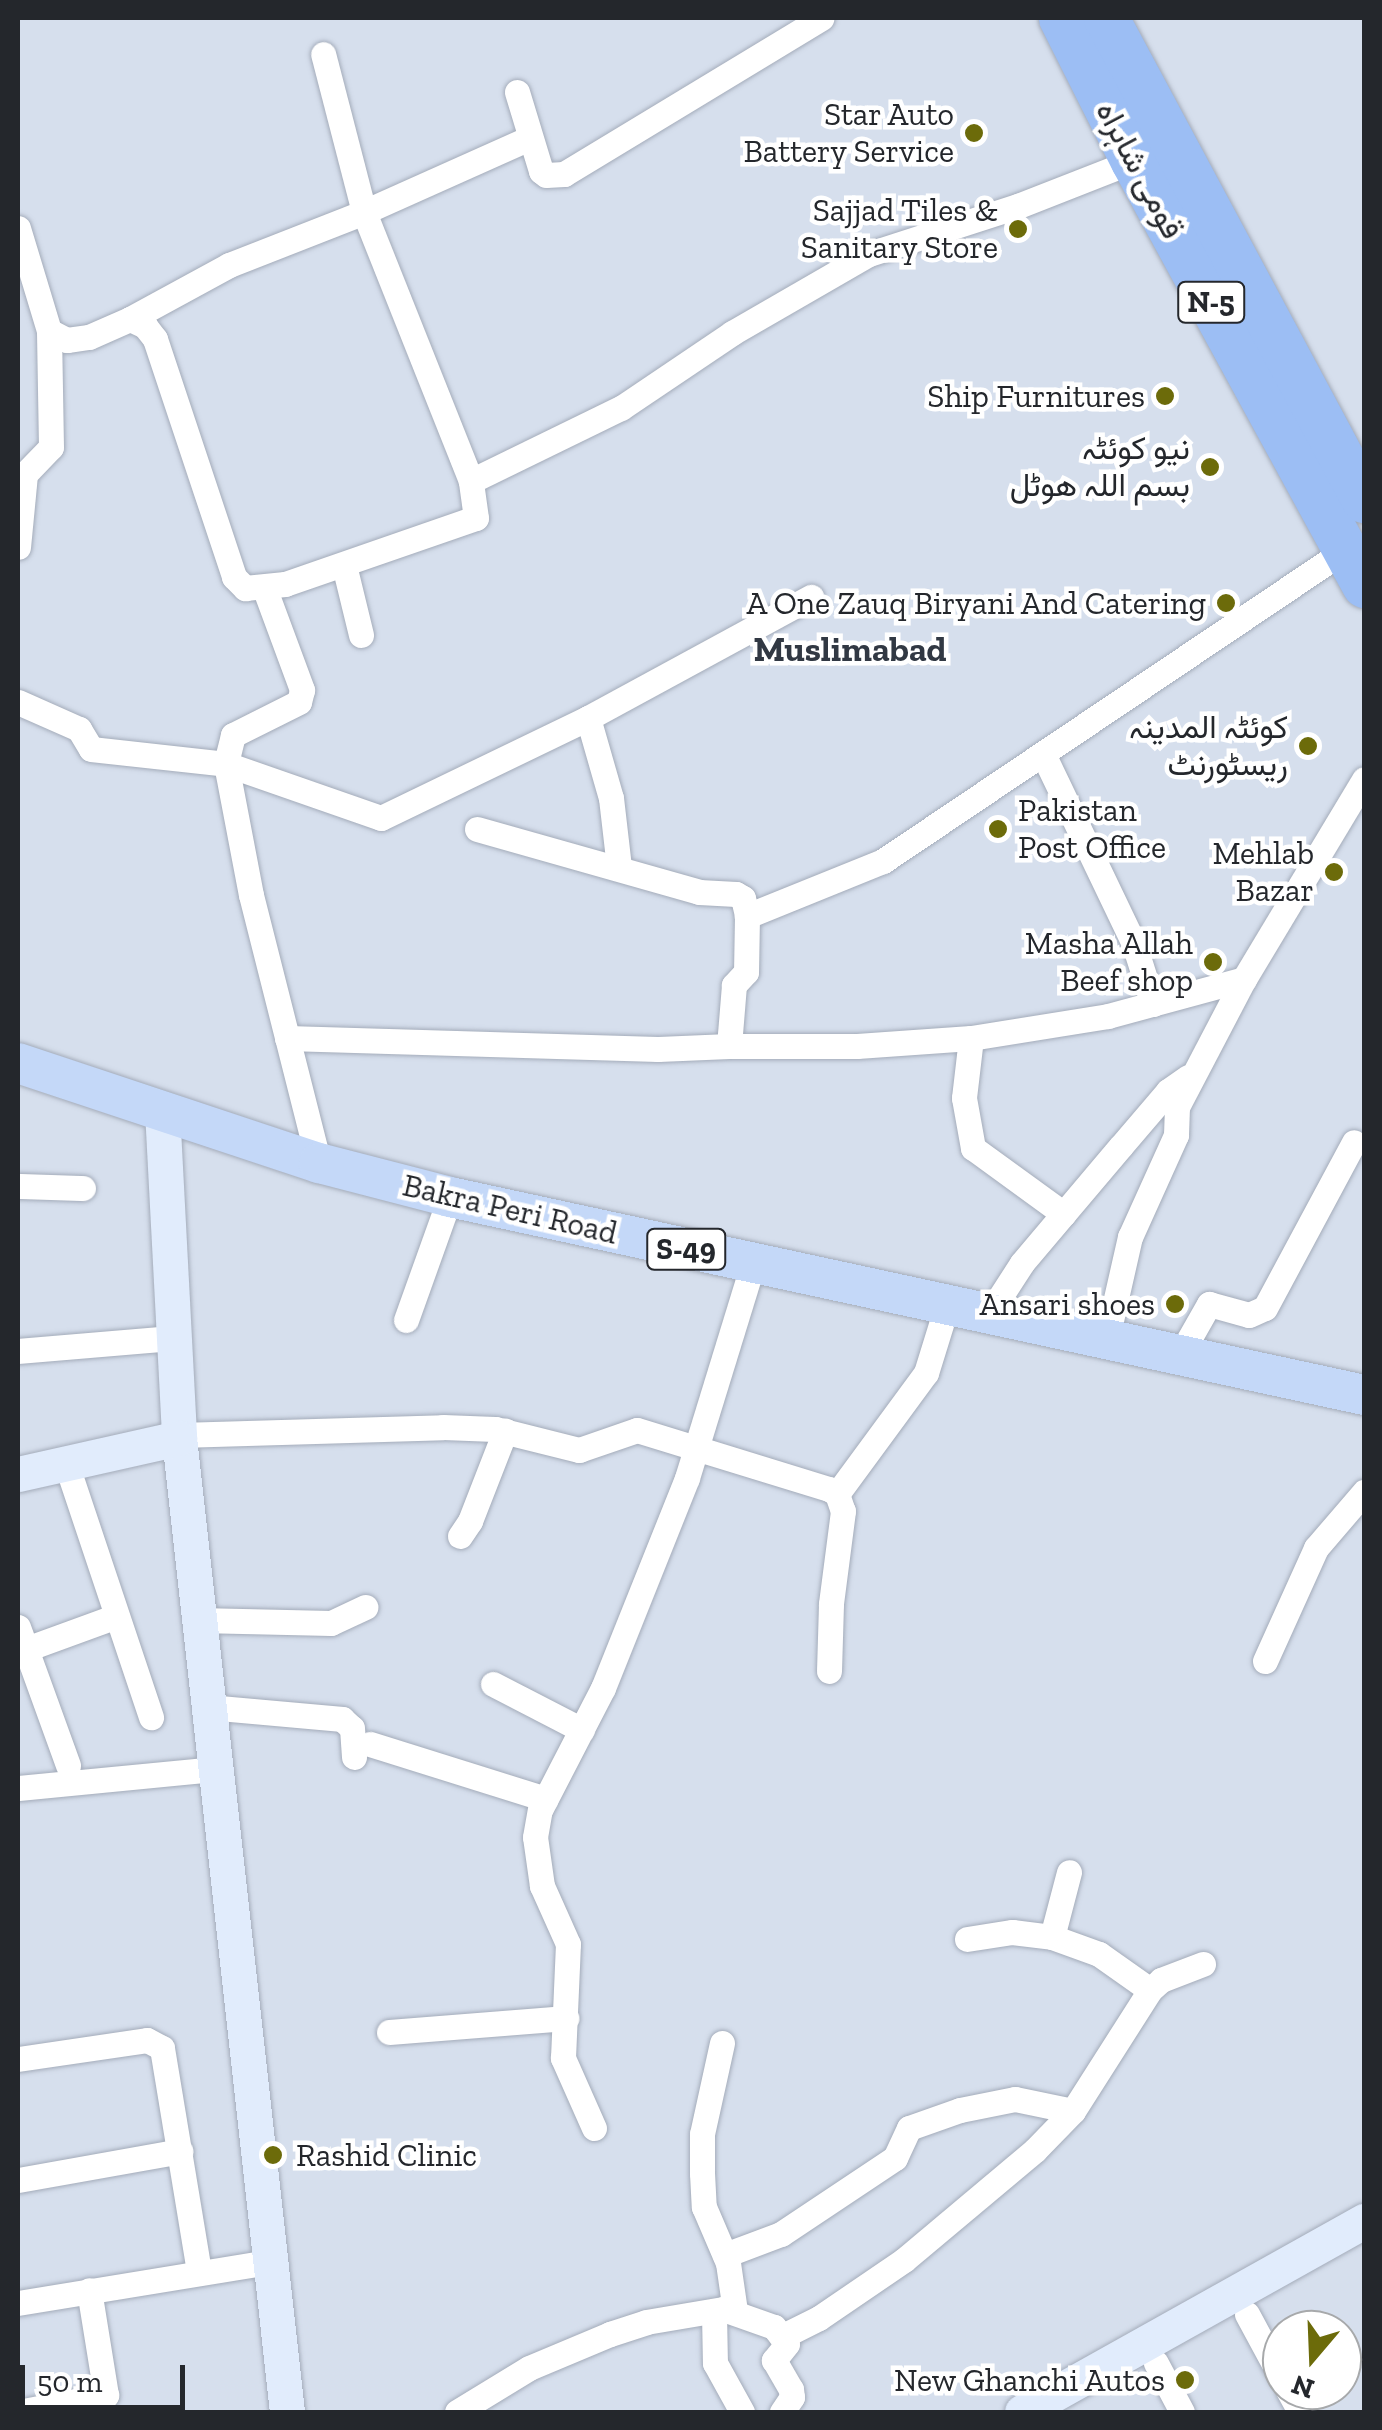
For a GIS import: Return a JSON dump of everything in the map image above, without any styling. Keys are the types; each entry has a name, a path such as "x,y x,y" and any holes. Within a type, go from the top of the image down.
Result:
{"highway":[{"name":"قومی شاہراہ","path":"1061,18 1134,161 1355,568"},
{"name":"قومی شاہراہ","path":"1106,18 1364,500"}],"main road":[{"name":"Bakra Peri Road","path":"18,1062 319,1163 450,1197 1364,1395"}],"street":[{"path":"517,92 542,171 546,175 564,174 822,18"},
{"path":"130,319 146,326 155,340 234,577 245,588 264,587 344,565 476,518 471,481 364,212 324,54"},
{"path":"50,331 67,340 88,336 130,319 229,265 364,212 523,141"},
{"path":"471,481 621,408 732,334 869,254 1018,206 1134,161"},
{"path":"18,228 50,331 50,447 25,474 18,547"},
{"path":"344,565 361,635"},
{"path":"748,916 883,862 1044,756 1355,568"},
{"path":"264,587 302,690 299,702 233,735 226,764 251,895 319,1163"},
{"path":"18,702 79,729 91,749 226,764 380,818 588,718 811,596"},
{"path":"588,718 612,798 618,867"},
{"path":"1044,756 1134,944 1154,1004"},
{"path":"1107,1338 1130,1237 1176,1135 1177,1106 1244,979 1364,778"},
{"path":"477,829 699,892 736,894 742,898 748,916 746,972 734,985 729,1046"},
{"path":"287,1038 658,1050 857,1046 970,1038 1108,1016 1244,979"},
{"path":"970,1038 964,1098 973,1148 1064,1214"},
{"path":"991,1312 1022,1263 1168,1091 1196,1071"},
{"path":"162,1110 179,1437 268,2262 288,2412"},
{"path":"1180,1355 1209,1304 1248,1315 1265,1308 1354,1142"},
{"path":"18,1186 83,1188"},
{"path":"406,1320 450,1197"},
{"path":"594,2128 563,2058 568,1944 542,1886 534,1854 546,1798 603,1688 696,1449 753,1263"},
{"path":"837,1494 926,1372 948,1302"},
{"path":"18,1352 174,1338"},
{"path":"18,1474 67,1466 179,1437 443,1426 505,1431 580,1450 640,1431 837,1494"},
{"path":"460,1536 470,1522 505,1431"},
{"path":"67,1466 151,1717"},
{"path":"1264,1661 1316,1548 1364,1492"},
{"path":"829,1671 831,1604 843,1511 837,1494"},
{"path":"198,1620 331,1623 366,1607"},
{"path":"68,1766 20,1643 117,1616"},
{"path":"493,1684 582,1730"},
{"path":"208,1707 342,1719 352,1728 362,1751 546,1798"},
{"path":"18,1788 214,1769"},
{"path":"1052,1937 1069,1872"},
{"path":"967,1940 1012,1932 1052,1937 1099,1954 1150,1990"},
{"path":"783,2336 819,2318 904,2260 1035,2150 1073,2111 1150,1990 1160,1980 1203,1964"},
{"path":"389,2032 566,2018"},
{"path":"18,2059 156,2042 162,2048 199,2272"},
{"path":"722,2043 702,2134 702,2173 704,2207 725,2255 724,2312 715,2363 742,2412"},
{"path":"725,2255 780,2234 895,2158 909,2128 960,2110 1015,2099 1073,2111"},
{"path":"18,2180 180,2151"},
{"path":"1022,2412 1364,2221"},
{"path":"1063,2412 1364,2247"},
{"path":"18,2302 268,2262"},
{"path":"18,2412 106,2394 89,2290"},
{"path":"457,2412 529,2368 610,2334 646,2322 724,2312 774,2327 783,2336 788,2346 774,2360 792,2397 782,2412"},
{"path":"1247,2314 1262,2342"},
{"path":"1156,2363 1182,2412"}],"place":[{"name":"Star Auto Battery Service","path":"974,133"},
{"name":"Sajjad Tiles & Sanitary Store","path":"1018,229"},
{"name":"Ship Furnitures","path":"1165,396"},
{"name":"نیو کوئٹہ بسم اللہ ھوٹل","path":"1210,467"},
{"name":"A One Zauq Biryani And Catering","path":"1226,603"},
{"name":"کوئٹہ المدینہ ریسٹورنٹ","path":"1308,746"},
{"name":"Pakistan Post Office","path":"998,829"},
{"name":"Mehlab Bazar","path":"1334,872"},
{"name":"Masha Allah Beef shop","path":"1213,962"},
{"name":"Ansari shoes","path":"1175,1304"},
{"name":"Rashid Clinic","path":"273,2155"},
{"name":"New Ghanchi Autos","path":"1185,2380"}],"district":[{"name":"Muslimabad","path":"850,649"}]}
